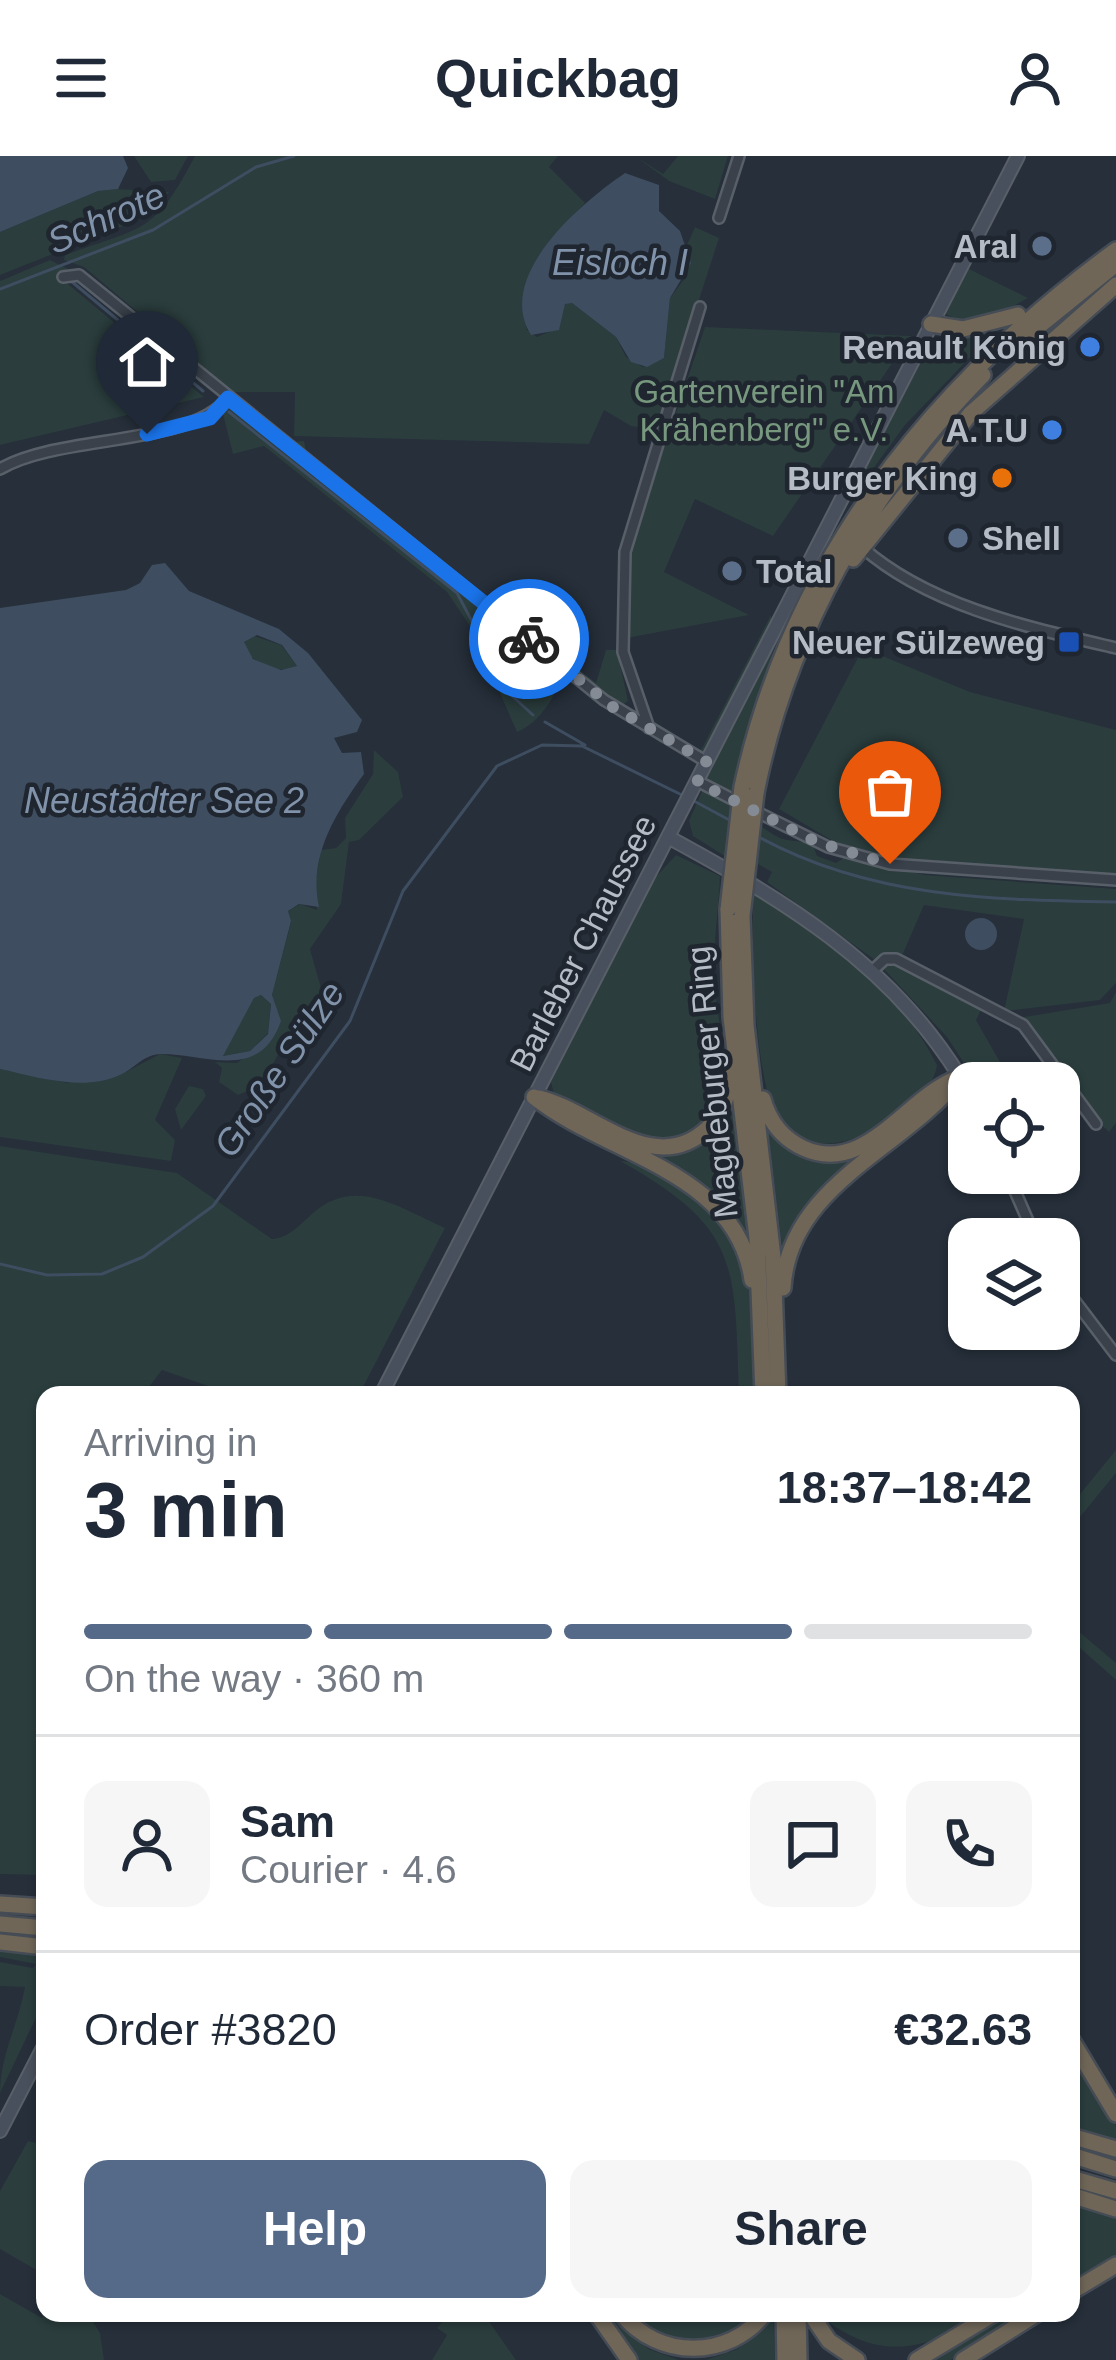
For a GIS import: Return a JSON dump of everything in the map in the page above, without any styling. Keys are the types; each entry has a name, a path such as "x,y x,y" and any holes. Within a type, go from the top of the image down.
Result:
{"highway":[{"path":"922,424 925,411 1018,315 1116,238"},
{"name":"Magdeburger Ring","path":"777,1386 731,1017 735,913 749,790 770,685 808,594 854,514 922,424 1019,328 1116,250"},
{"name":"Magdeburger Ring","path":"749,790 827,587 868,516 942,419 1017,344 1116,264"},
{"path":"827,587 971,413 1116,285"},
{"path":"932,324 963,328 1018,315"},
{"name":"Magdeburger Ring","path":"735,913 772,1238 764,1386"},
{"path":"533,1097 558,1102 641,1144 682,1144 708,1128 725,1101 729,1077 725,1026 731,1017"},
{"path":"748,1046 774,1125 797,1145 824,1154 869,1142 940,1084 948,1083"},
{"path":"533,1097 692,1186 722,1212 745,1252 755,1329 770,1344 784,1338 787,1259 806,1217 948,1096"},
{"path":"0,1904 36,1906"},
{"path":"0,1924 36,1927"},
{"path":"0,1942 36,1946"},
{"path":"1080,2054 1116,2114"},
{"path":"1080,2139 1116,2149"},
{"path":"1080,2158 1116,2169"},
{"path":"1080,2180 1116,2191"},
{"path":"1080,2198 1116,2209"},
{"path":"1080,2287 1116,2265"},
{"path":"602,2322 629,2360"},
{"path":"630,2322 656,2347 695,2355 737,2343 757,2322"},
{"path":"784,2322 785,2360"},
{"path":"798,2322 799,2360"},
{"path":"816,2322 829,2342 857,2360"},
{"path":"916,2360 980,2322"},
{"path":"963,2360 1024,2322"}],"street":[{"path":"719,218 739,156"},
{"name":"Barleber Chaussee","path":"386,1386 1018,156"},
{"path":"63,277 80,275 604,700 707,762"},
{"path":"649,728 623,652 624,558 700,308"},
{"path":"0,469 94,440 125,440 204,420 228,398"},
{"path":"862,547 895,572 962,603 1116,648"},
{"path":"691,793 852,855 945,872 1116,880"},
{"path":"668,837 802,914 872,970 920,1021 950,1062"},
{"path":"872,970 886,958 896,959 1019,1022 1096,1124"},
{"path":"1080,1308 1116,1355"},
{"path":"0,2131 36,2061"}],"green space":[{"path":"134,156 188,156 175,180 151,182"},
{"path":"195,156 558,156 549,167 585,203 547,246 530,275 527,330 537,337 551,331 566,303 572,303 616,337 626,357 643,367 664,358 670,298 685,278 687,245 695,227 719,238 657,430 631,426 604,410 589,444 294,436 295,392 233,392 84,267 64,260 65,255 145,224 169,200"},
{"path":"635,156 663,174 678,156 728,156 715,199 669,181"},
{"path":"98,191 169,192 146,217 0,275 0,232"},
{"path":"50,260 68,269 57,275 204,397 0,445 0,281"},
{"path":"967,268 1028,298 976,320 944,313"},
{"path":"1000,326 905,425 845,507 932,341"},
{"name":"Gartenverein \"Am Krähenberg\" e.V.","path":"705,327 911,336 773,536 695,499 664,572 749,615 627,638 628,554"},
{"path":"233,406 563,672 552,699 533,722 517,732 472,629 447,592 264,446 233,454 222,410"},
{"path":"304,441 306,451 596,683 606,650 617,650 628,701 619,707 293,442"},
{"path":"771,615 771,626 708,749 700,752"},
{"path":"251,635 281,645 297,666 273,669 259,663 243,644"},
{"path":"775,644 732,794 706,778"},
{"path":"863,648 970,692 1116,730 1116,874 934,866 850,851 779,809"},
{"path":"374,750 398,772 403,797 359,840 349,842 341,904 310,949 321,988 317,1005 291,1032 261,1085 238,1095 219,1082 222,1068 215,1062 237,1063 276,1034 272,995 291,922 288,911 300,904 317,910 314,888 321,850 336,848 346,838 345,818 373,774"},
{"path":"703,789 776,836 813,845 817,856 836,863 845,857 925,875 1116,889 1116,983 1100,1000 1004,1011 1024,919 924,905 902,956 888,953 875,960 767,882 772,872 758,864 753,874 693,836 689,821"},
{"path":"676,855 720,876 714,978 723,1076 711,1117 694,1133 673,1139 648,1137 597,1118 554,1094 551,1082 653,880"},
{"path":"754,894 858,966 903,1012 937,1065 917,1100 874,1131 823,1144 800,1139 781,1124 772,1107 756,1013"},
{"path":"888,962 982,1008 976,1020 1000,1062 963,1062 947,1037 882,967"},
{"path":"1116,992 1116,1123 1109,1132 1080,1098 1080,1062 1055,1062 1018,1018 1110,1003"},
{"path":"261,995 271,1004 268,1033 250,1051 222,1056 254,998"},
{"path":"160,1054 182,1058 155,1120 175,1140 171,1161 0,1137 0,1069 68,1083 118,1076"},
{"path":"189,1086 203,1089 206,1096 181,1130 175,1109"},
{"path":"731,1097 750,1252 725,1211 607,1134 690,1145"},
{"path":"767,1124 791,1147 869,1148 783,1254"},
{"path":"0,1146 177,1173 272,1239 289,1234 328,1203 344,1197 394,1204 445,1228 364,1386 208,1386 162,1370 150,1386 36,1386 36,1875 0,1874"},
{"path":"620,1161 678,1182 712,1210 737,1244 753,1294 754,1386 739,1386 735,1314 723,1255 710,1231 660,1185"},
{"path":"1116,1450 1116,1473 1080,1517 1080,1494"},
{"path":"1080,1633 1116,1663 1116,1680 1080,1648"},
{"path":"0,1950 36,1955 36,1964 0,1957"},
{"path":"0,1962 33,1968 36,1964 36,2018 0,2093 25,1987 0,1986"},
{"path":"1080,2067 1116,2126 1116,2144 1080,2134"},
{"path":"28,2141 36,2143 36,2270 0,2249 0,2191"},
{"path":"1080,2205 1116,2216 1116,2257 1080,2279"},
{"path":"0,2294 36,2315 36,2322 93,2322 100,2333 104,2360 0,2360"},
{"path":"442,2322 489,2322 516,2360 432,2360 447,2335 437,2328"},
{"path":"611,2322 622,2322 648,2349 679,2360 639,2360"},
{"path":"640,2322 750,2322 741,2333 679,2349"},
{"path":"764,2322 773,2322 775,2360 706,2360 738,2349"},
{"path":"830,2322 971,2322 939,2338 898,2347 858,2339"},
{"path":"994,2322 1011,2322 951,2360 937,2360"}],"water":[{"path":"0,156 123,156 128,168 118,189 98,191 0,232"},
{"name":"Eisloch I","path":"625,173 659,185 659,211 680,231 691,263 670,298 664,358 647,367 631,362 616,337 572,303 565,304 559,330 531,335 523,312 524,289 548,243"},
{"name":"Neustädter See 2","path":"165,563 189,591 279,629 308,653 362,720 357,732 334,738 342,753 361,752 364,774 326,837 317,871 319,907 299,904 288,911 291,921 272,995 281,1021 260,1052 230,1060 155,1055 120,1075 91,1082 0,1069 0,608 126,590 140,583 152,565","holes":["257,635 282,645 297,666 281,670 253,659 244,642","261,995 271,1004 268,1034 250,1051 223,1056 254,998"]},
{"path":"981,918 992,923 997,934 992,945 981,950 970,945 965,934 970,923"}],"waterway":[{"name":"Schrote","path":"0,289 153,230 256,167 294,156"},
{"path":"71,281 203,391"},
{"path":"229,412 457,593 511,695 533,715"},
{"path":"545,722 585,745"},
{"name":"Große Sülze","path":"0,1264 47,1275 102,1274 143,1257 213,1206 350,1021 403,891 497,766 542,745 582,746 686,797"},
{"name":"Große Sülze","path":"694,801 733,822"},
{"name":"Große Sülze","path":"757,836 799,857 887,884 977,897 1116,902"}],"way so far":[{"path":"529,639 613,707 707,762 697,782 838,851 890,864"}],"place":[{"name":"Aral","path":"1042,246"},
{"name":"Renault König","path":"1090,347"},
{"name":"A.T.U","path":"1052,430"},
{"name":"Burger King","path":"1002,478"},
{"name":"Shell","path":"958,538"},
{"name":"Total","path":"732,571"},
{"name":"Neuer Sülzeweg","path":"1069,642"}],"route":[{"path":"147,434 210,418 228,398 529,639"}]}
